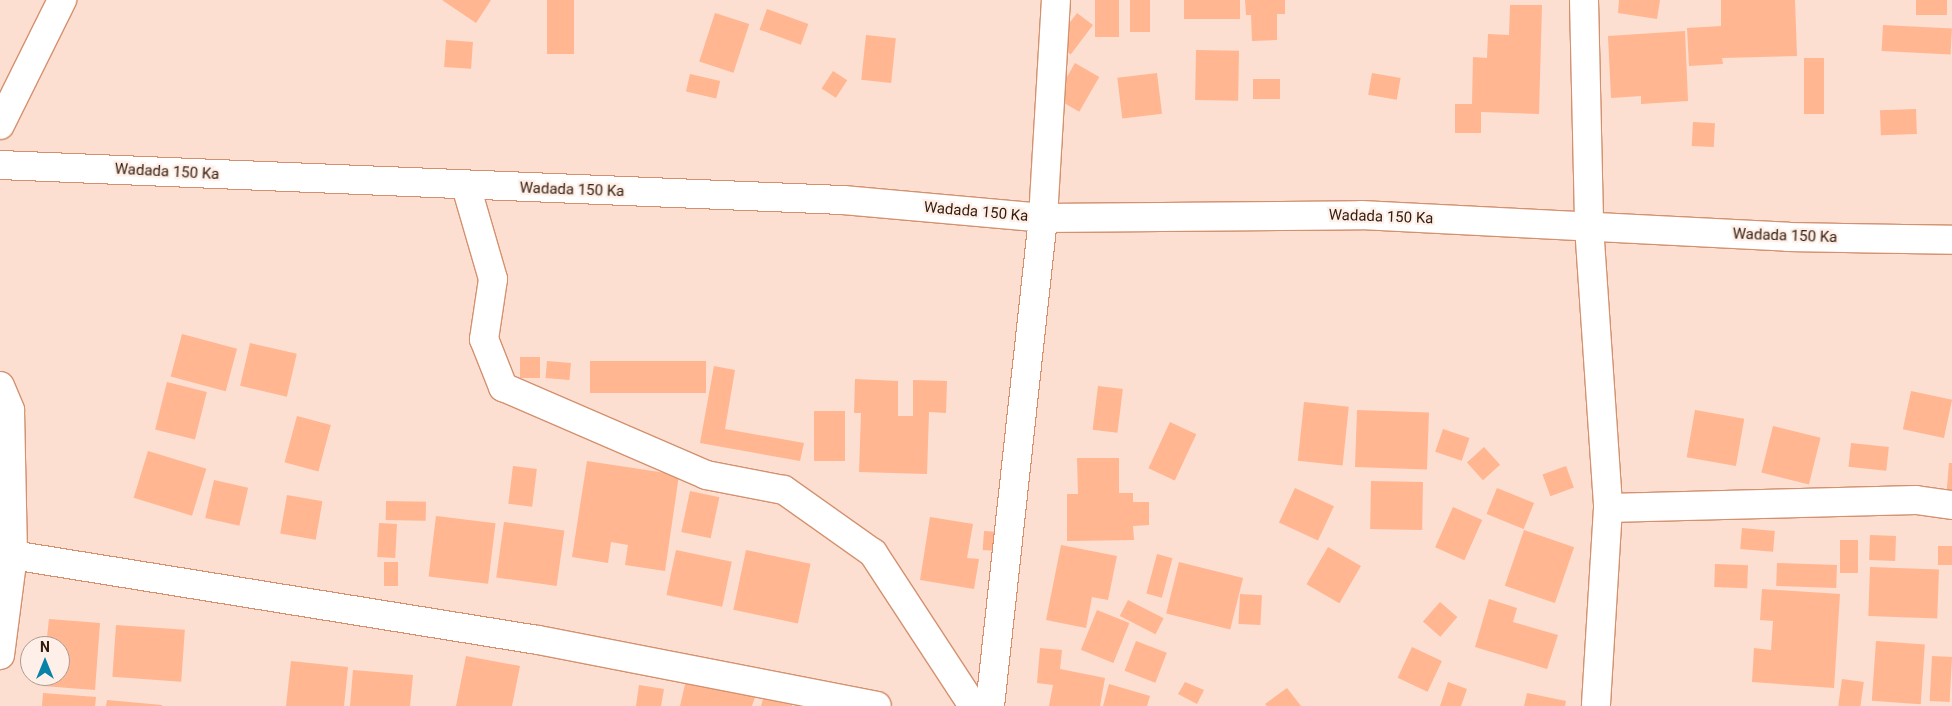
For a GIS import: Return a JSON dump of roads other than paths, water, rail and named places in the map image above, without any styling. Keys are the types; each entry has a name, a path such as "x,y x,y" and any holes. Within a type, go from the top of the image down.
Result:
{"street":[{"path":"0,125 62,0"},
{"path":"990,706 1043,218 1056,0"},
{"path":"1584,0 1590,226 1608,508 1596,706"},
{"name":"Wadada 150 Ka","path":"0,165 466,186 843,200 1043,218 1361,214 1788,237 1952,240"},
{"path":"466,186 493,279 484,339 503,387 706,475 784,490 872,553 973,706"},
{"path":"0,386 10,410 6,554 0,655"},
{"path":"1608,508 1916,500 1952,505"},
{"path":"6,554 538,640 877,706"}]}
